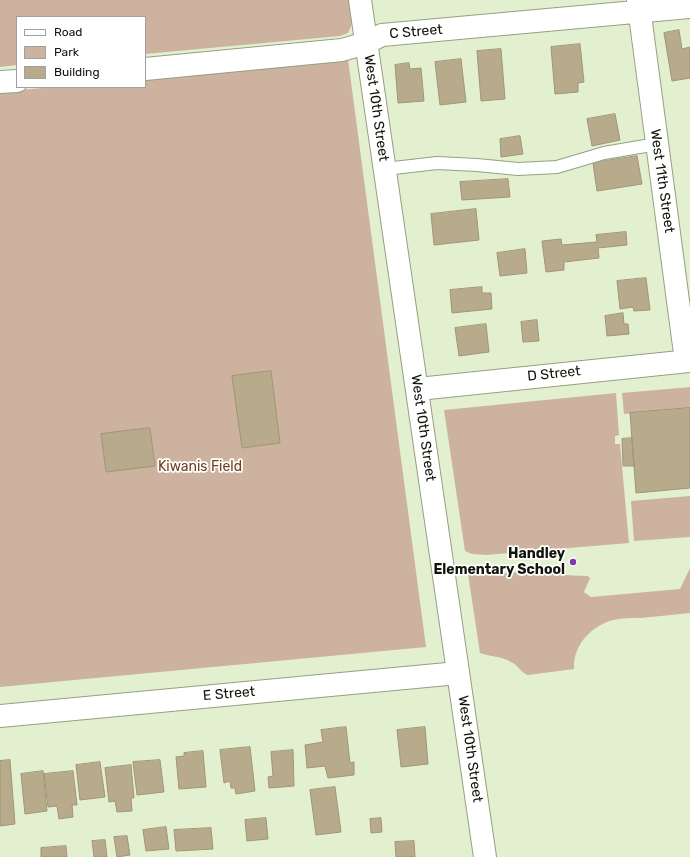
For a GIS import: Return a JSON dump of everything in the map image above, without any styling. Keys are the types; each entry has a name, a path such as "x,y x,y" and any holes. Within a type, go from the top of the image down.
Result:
{"street":[{"name":"West 10th Street","path":"360,0 418,389 485,857"},
{"name":"C Street","path":"146,69 342,50 366,43 382,35 639,6 690,7"},
{"name":"West 11th Street","path":"639,6 688,361"},
{"path":"0,82 16,81"},
{"name":"D Street","path":"418,389 688,361"},
{"name":"E Street","path":"0,716 458,673"}],"lane":[{"path":"385,170 437,163 518,169 557,168 604,153 657,144"}],"green space":[{"path":"0,0 349,0 352,24 348,33 340,36 146,54 146,16 16,16 16,65 0,67"},
{"name":"Kiwanis Field","path":"348,59 426,647 0,687 0,92 42,88 146,88 146,78"},
{"path":"690,387 690,408 624,414 622,393"},
{"path":"616,393 619,435 615,436 615,444 620,444 629,543 486,555 472,554 465,551 444,410"},
{"path":"690,496 690,537 634,541 631,501"},
{"path":"690,568 690,613 620,619 605,623 591,632 580,645 574,660 574,669 528,675 523,673 513,663 507,660 480,653 468,574 532,572 588,576 590,578 584,592 591,597 680,589"}],"building":[{"path":"679,30 682,49 690,47 690,78 672,81 664,33"},
{"path":"580,44 584,82 578,83 578,92 555,94 551,47"},
{"path":"501,49 505,99 481,101 477,51"},
{"path":"461,59 466,102 440,105 435,62"},
{"path":"409,63 410,69 421,68 424,101 398,103 395,65"},
{"path":"615,114 620,140 592,146 587,119"},
{"path":"520,136 523,154 501,157 500,139"},
{"path":"637,156 642,184 597,191 593,163"},
{"path":"508,179 510,197 462,200 460,182"},
{"path":"476,209 479,240 434,245 431,214"},
{"path":"626,232 627,245 598,248 599,258 564,262 564,270 546,272 542,241 561,239 562,245 597,242 596,235"},
{"path":"525,249 527,273 500,276 497,253"},
{"path":"646,278 650,310 634,311 633,307 620,309 617,281"},
{"path":"482,287 482,293 491,293 492,309 452,313 450,290"},
{"path":"623,313 624,324 628,324 629,334 607,336 605,316"},
{"path":"537,320 539,341 523,342 521,322"},
{"path":"486,324 489,352 459,356 455,328"},
{"path":"271,371 280,443 242,448 232,376"},
{"path":"690,408 690,488 636,493 630,413"},
{"path":"150,428 155,466 106,472 101,434"},
{"path":"632,438 634,466 623,466 622,439"},
{"path":"346,727 350,763 354,762 354,775 328,778 325,766 307,768 305,745 323,742 321,730"},
{"path":"425,727 428,764 401,767 397,730"},
{"path":"250,747 255,791 236,794 235,788 231,788 230,781 224,783 220,750"},
{"path":"293,750 294,786 269,788 268,777 273,776 271,752"},
{"path":"203,751 206,787 179,789 176,757 184,756 184,753"},
{"path":"10,760 15,824 0,826 0,761"},
{"path":"160,760 164,792 137,795 133,762"},
{"path":"100,762 105,797 80,800 76,765"},
{"path":"131,765 134,798 131,798 132,811 117,812 115,801 109,802 105,768"},
{"path":"43,771 47,811 25,814 21,774"},
{"path":"73,771 77,805 72,805 73,817 59,819 57,806 48,807 44,774"},
{"path":"335,787 341,832 316,835 310,790"},
{"path":"266,818 268,839 247,841 245,820"},
{"path":"381,818 382,832 371,833 370,819"},
{"path":"166,827 169,849 146,851 143,830"},
{"path":"211,828 213,849 176,851 174,830"},
{"path":"127,836 130,855 117,857 114,837"},
{"path":"105,840 107,857 94,857 92,841"},
{"path":"414,841 415,857 396,857 395,842"},
{"path":"66,846 67,857 41,857 41,848"}],"place":[{"name":"Handley Elementary School","path":"573,562"}]}
